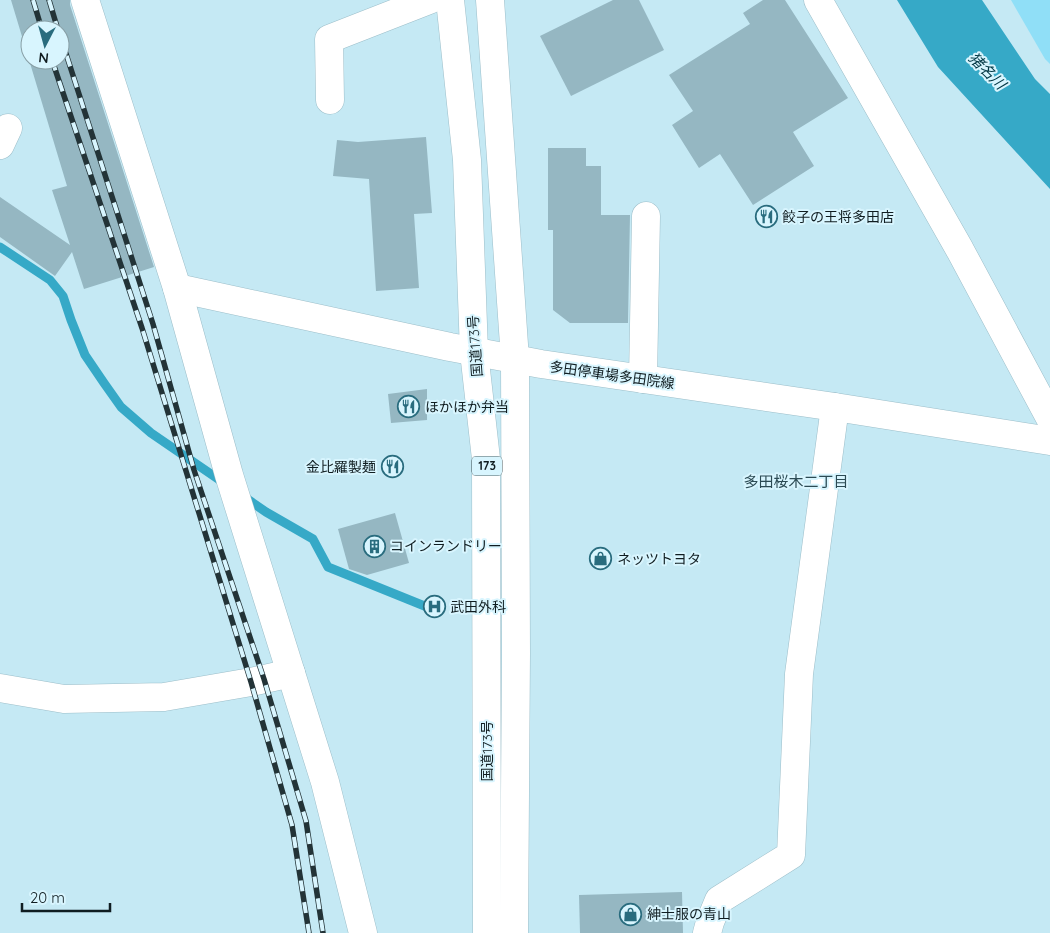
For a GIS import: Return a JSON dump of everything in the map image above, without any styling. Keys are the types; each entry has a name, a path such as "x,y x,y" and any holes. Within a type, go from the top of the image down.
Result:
{"main road":[{"path":"85,0 177,288 229,475 324,782 363,933"},
{"path":"330,100 329,39 429,0"},
{"name":"国道173号","path":"450,0 467,160 474,352 486,458 487,933"},
{"name":"国道173号","path":"490,0 515,359 516,653 514,933"},
{"path":"818,0 960,250 1050,418"},
{"path":"643,379 646,216"},
{"name":"多田停車場多田院線","path":"177,288 474,352 541,364 1050,441"},
{"path":"707,933 719,900 791,855 799,674 835,407"},
{"path":"0,688 64,699 164,697 291,673"}],"shaded area":[{"path":"1011,0 1050,0 1050,64 1045,59"}],"water":[{"name":"猪名川","path":"897,0 982,0 1035,79 1050,94 1050,189 938,67"}],"building":[{"path":"11,0 70,0 70,5 154,267 84,289 72,252 55,276 0,237 0,197 70,245 52,190 67,186 32,70 70,70 70,20 20,20 20,30"},
{"path":"613,0 639,0 664,50 571,96 540,36"},
{"path":"763,0 785,0 848,98 793,132 814,166 753,205 720,154 699,168 672,125 693,111 669,75 750,24 743,13"},
{"path":"426,137 432,213 414,214 419,288 376,291 369,179 333,176 337,140 358,142"},
{"path":"548,148 586,148 586,166 601,166 601,215 630,215 628,323 570,323 553,310 553,230 548,230"},
{"name":"ほかほか弁当","path":"427,389 427,420 391,423 388,394"},
{"name":"コインランドリー","path":"395,513 409,563 367,575 349,569 338,529"},
{"name":"紳士服の青山","path":"682,892 683,933 580,933 579,895"}],"waterway":[{"path":"0,247 50,280 63,296 85,355 121,407 151,433 224,483"},
{"path":"243,496 266,512 313,539 328,567 427,607"}],"railway":[{"path":"33,0 39,20"},
{"path":"49,0 55,20"},
{"path":"70,66 153,324 194,470 264,679 306,821 323,933"},
{"path":"55,70 142,328 251,682 292,825 309,933"}],"place":[{"name":"餃子の王将多田店","path":"766,217"},
{"name":"ほかほか弁当","path":"409,407"},
{"name":"金比羅製麺","path":"392,467"},
{"name":"コインランドリー","path":"374,546"},
{"name":"ネッツトヨタ","path":"601,559"},
{"name":"武田外科","path":"434,607"},
{"name":"紳士服の青山","path":"631,914"}],"district":[{"name":"多田桜木二丁目","path":"796,482"}]}
